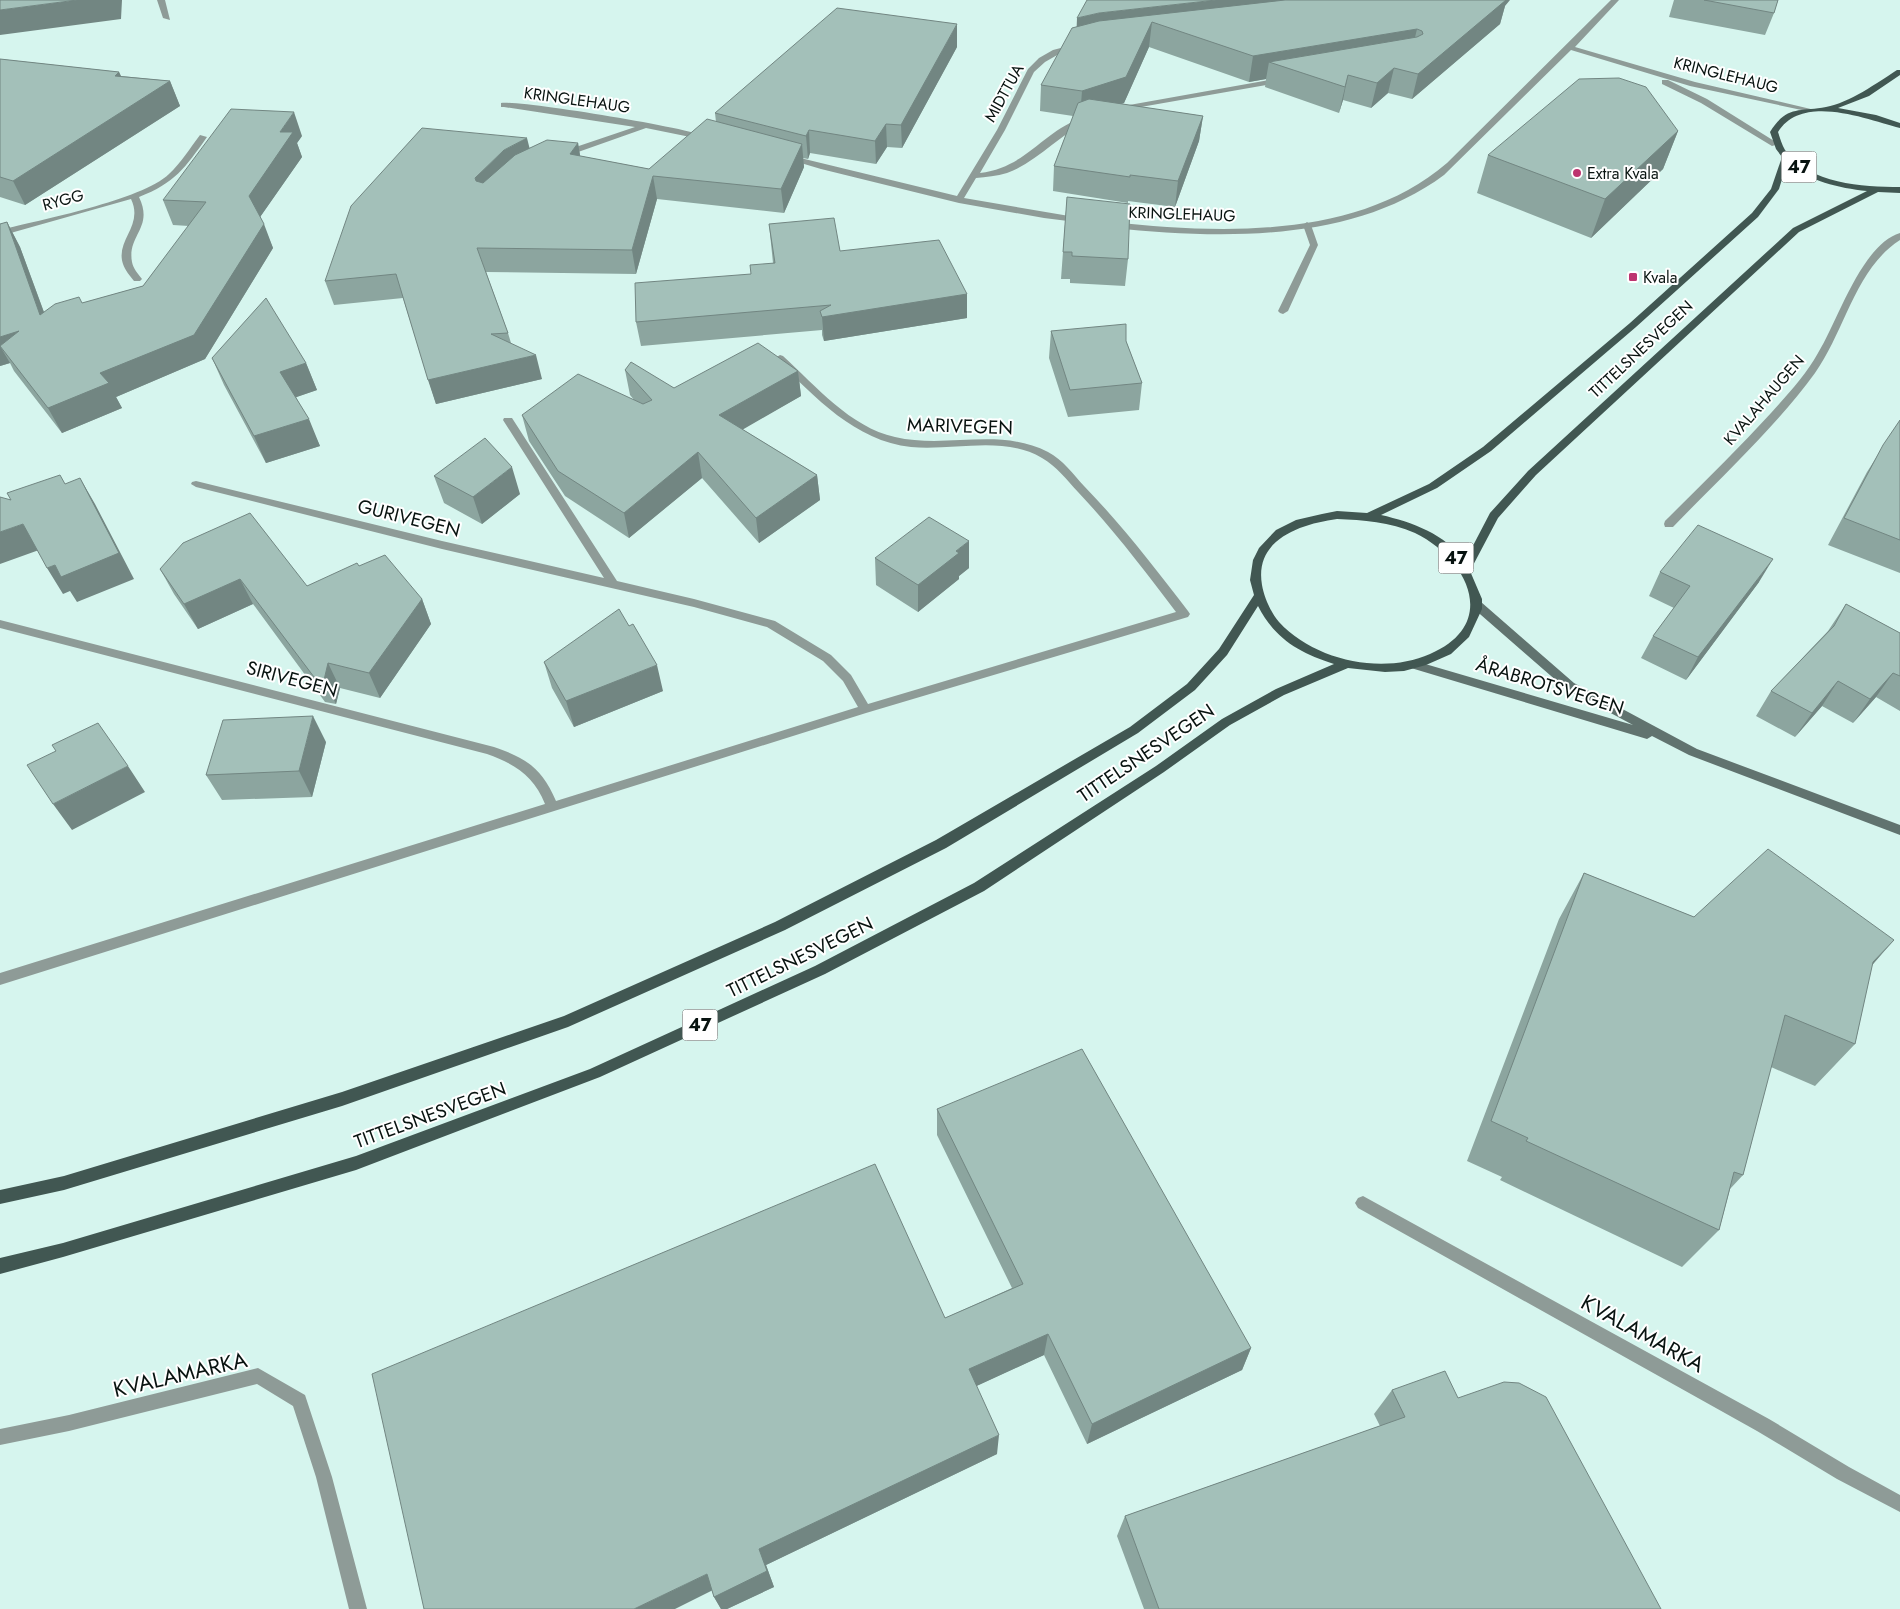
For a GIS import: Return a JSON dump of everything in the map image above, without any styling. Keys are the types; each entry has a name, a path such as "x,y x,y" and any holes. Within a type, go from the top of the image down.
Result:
{"main road":[{"name":"47","path":"1826,109 1866,94 1900,72"},
{"name":"47","path":"1900,126 1885,119 1857,112 1826,109 1799,113 1780,122 1774,132 1775,144 1785,158 1808,173 1840,185 1874,191 1900,190"},
{"name":"TITTELSNESVEGEN","path":"1371,516 1433,486 1487,449 1633,325 1756,214 1775,189 1785,158"},
{"name":"TITTELSNESVEGEN","path":"1466,569 1494,516 1539,467 1796,230 1874,191"},
{"name":"47","path":"1337,515 1371,516 1409,526 1442,544 1466,569 1477,605 1470,631 1448,652 1415,665 1380,668 1345,664 1305,648 1275,625 1258,597 1255,572 1263,550 1281,532 1306,520 1337,515"},
{"name":"TITTELSNESVEGEN","path":"0,1197 64,1183 342,1099 568,1021 780,926 941,844 1134,730 1191,687 1223,652 1258,597"},
{"name":"ÅRABROTSVEGEN","path":"1477,605 1570,686 1674,742 1693,752 1900,830"},
{"name":"TITTELSNESVEGEN","path":"0,1266 63,1250 356,1163 595,1073 820,970 979,887 1160,769 1226,722 1280,692 1345,664"},
{"name":"ÅRABROTSVEGEN","path":"1415,665 1674,742"}],"street":[{"path":"161,0 167,18"},
{"path":"1571,48 1615,0"},
{"name":"MIDTTUA","path":"959,200 1001,130 1031,71 1042,60 1056,52 1082,45"},
{"name":"KRINGLEHAUG","path":"775,155 920,192 1050,217 1187,232 1271,230 1307,225 1368,210 1424,185 1448,166 1571,48 1716,90 1811,110"},
{"name":"KRINGLEHAUG","path":"1633,67 1704,101 1775,144"},
{"path":"1109,112 1125,107 1285,80"},
{"name":"KRINGLEHAUG","path":"504,105 568,112 647,125 718,141"},
{"path":"973,176 1003,172 1016,165 1073,124 1092,116"},
{"name":"KRINGLEHAUG","path":"557,157 647,125"},
{"name":"RYGG","path":"0,233 134,196 156,187 172,176 203,137"},
{"path":"134,196 140,206 141,219 129,242 127,262 137,279"},
{"path":"1283,312 1314,245 1307,225"},
{"name":"KVALAHAUGEN","path":"1669,524 1766,426 1797,390 1823,353 1871,260 1883,246 1900,236"},
{"name":"MARIVEGEN","path":"780,358 851,423 873,434 893,441 917,443 1020,445 1044,455 1061,467 1112,522 1184,614 865,709"},
{"path":"508,420 613,584"},
{"name":"GURIVEGEN","path":"196,484 694,603 771,624 827,658 847,678 865,709"},
{"name":"SIRIVEGEN","path":"0,624 445,738 502,755 529,770 545,789 552,807"},
{"path":"0,979 865,709"},
{"name":"KVALAMARKA","path":"1363,1203 1763,1425 1843,1473 1900,1504"},
{"name":"KVALAMARKA","path":"0,1437 69,1423 258,1376 300,1401 324,1476 358,1609"}],"building":[{"path":"0,0 77,0 0,10"},
{"path":"1087,0 1216,0 1099,13 1077,18"},
{"path":"1285,0 1506,0 1418,74 1394,68 1377,83 1348,75 1345,87 1269,62 1417,37 1423,34 1422,31 1417,29 1253,56 1152,22 1126,77 1082,91 1041,85 1072,28 1099,21"},
{"path":"1704,0 1778,0 1774,13"},
{"path":"837,8 957,24 901,125 886,124 875,141 809,130 806,136 715,113"},
{"path":"0,59 119,72 115,76 170,81 13,181 0,177"},
{"path":"1619,78 1646,87 1678,131 1605,199 1488,155 1579,79"},
{"path":"1089,99 1203,116 1178,181 1130,175 1130,177 1054,166 1078,103"},
{"path":"231,109 294,112 280,132 293,132 249,196 264,224 194,335 100,373 109,383 48,408 0,346 19,331 0,337 0,224 7,222 40,315 55,304 79,297 82,303 143,286 206,202 163,200"},
{"path":"707,119 802,144 781,189 653,176 632,250 477,248 508,333 491,334 536,355 428,380 396,274 325,281 351,206 422,128 527,138 504,150 475,178 476,181 483,183 515,155 547,140 578,143 570,154 649,169"},
{"path":"1067,197 1130,204 1128,259 1072,256 1072,252 1063,252"},
{"path":"834,218 840,251 939,240 967,294 822,317 820,311 831,305 636,322 635,283 751,274 750,265 775,263 769,224"},
{"path":"266,298 306,363 280,372 309,419 254,436 212,358"},
{"path":"1126,324 1126,341 1142,383 1070,390 1051,331"},
{"path":"758,343 798,371 719,415 817,475 756,518 698,452 624,513 558,471 522,415 578,374 643,404 652,400 625,370 631,362 674,388"},
{"path":"1900,420 1900,540 1844,518 1883,445"},
{"path":"485,438 512,467 473,497 434,476"},
{"path":"60,475 65,484 80,478 119,553 61,577 55,565 47,568 23,524 0,532 0,497 11,500 7,493"},
{"path":"250,513 307,586 357,563 359,566 385,555 422,599 369,673 328,663 324,680 314,677 240,579 184,604 160,569 183,543"},
{"path":"929,517 969,541 956,551 959,553 918,585 875,558"},
{"path":"1698,525 1773,559 1698,657 1653,636 1690,586 1660,572"},
{"path":"1846,604 1900,633 1900,676 1893,673 1870,699 1838,681 1812,713 1771,691 1834,626"},
{"path":"619,609 629,626 633,624 657,665 566,701 544,662"},
{"path":"313,716 299,771 206,775 223,720"},
{"path":"98,723 128,766 53,804 27,765 56,751 52,745"},
{"path":"1768,849 1894,940 1873,962 1855,1044 1785,1015 1743,1175 1734,1172 1719,1230 1526,1141 1528,1138 1491,1121 1584,873 1694,917"},
{"path":"1082,1049 1251,1348 1092,1424 1048,1334 969,1369 999,1435 759,1549 767,1571 714,1597 707,1574 634,1609 424,1609 372,1374 875,1164 945,1318 1023,1284 937,1109"},
{"path":"1445,1371 1458,1398 1504,1382 1519,1383 1546,1397 1661,1609 1159,1609 1125,1516 1405,1417 1392,1390"}],"place":[{"name":"Extra Kvala","path":"1577,173"},
{"name":"Kvala","path":"1633,277"}]}
